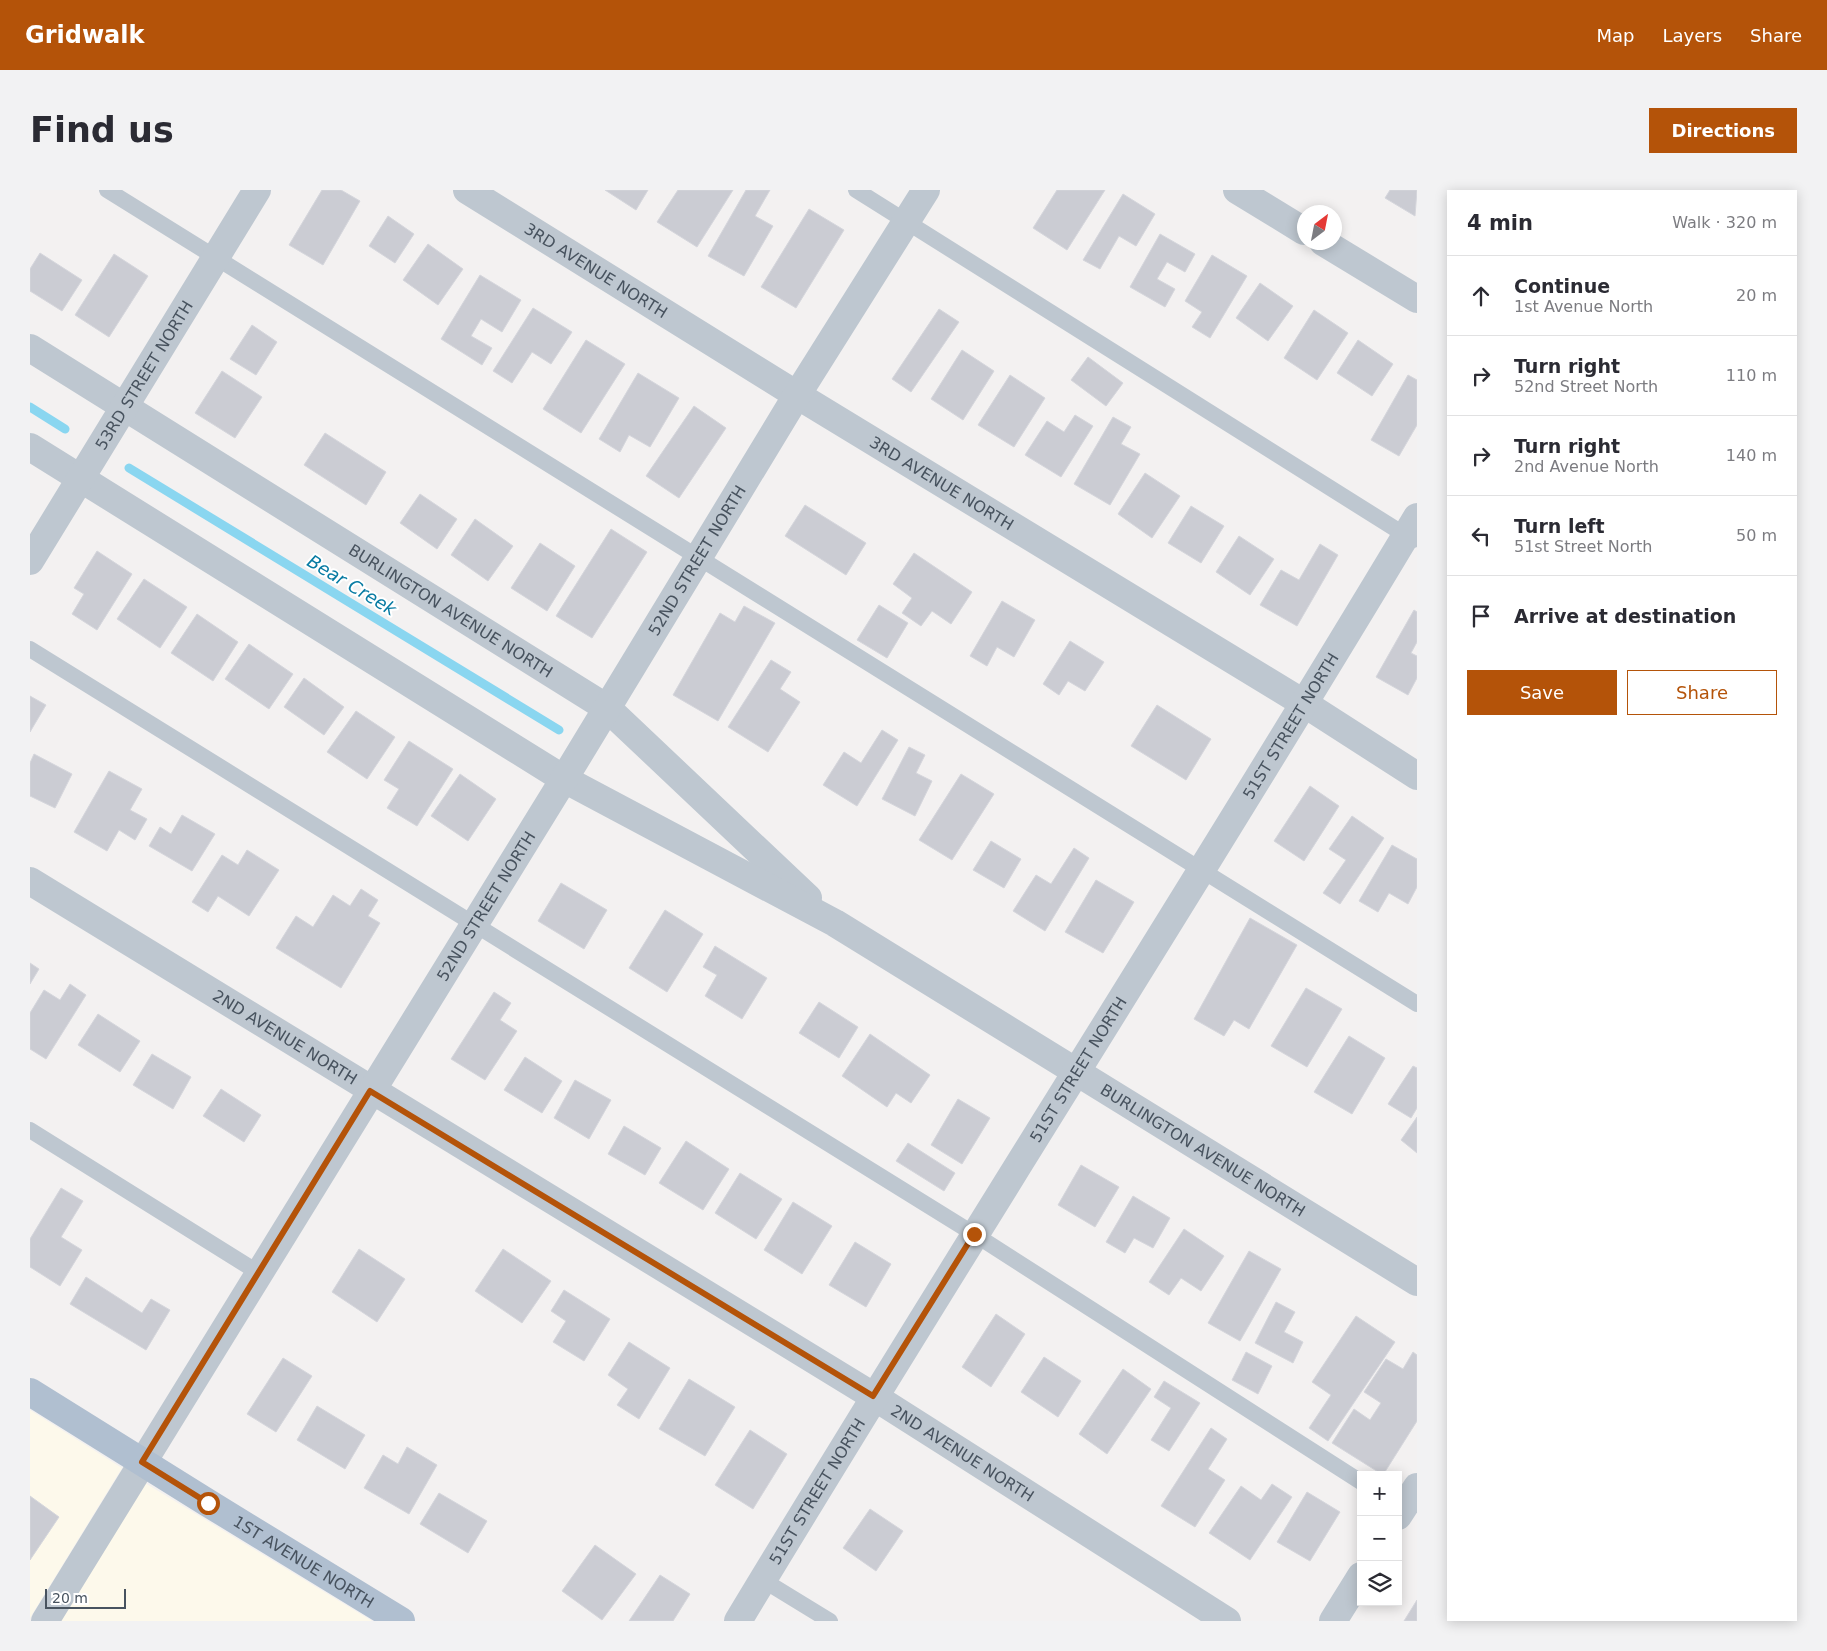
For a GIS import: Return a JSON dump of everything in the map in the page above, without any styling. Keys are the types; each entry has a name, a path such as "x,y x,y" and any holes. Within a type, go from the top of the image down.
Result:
{"main road":[{"name":"1ST AVENUE NORTH","path":"30,1392 401,1621"}],"street":[{"name":"53RD STREET NORTH","path":"30,561 257,190"},
{"name":"3RD AVENUE NORTH","path":"467,190 798,395 1305,704 1417,776"},
{"name":"52ND STREET NORTH","path":"45,1621 564,779 798,395 926,190"},
{"path":"1237,190 1297,227"},
{"path":"1336,250 1417,299"},
{"name":"BURLINGTON AVENUE NORTH","path":"30,348 607,708 835,923"},
{"name":"BURLINGTON AVENUE NORTH","path":"30,447 564,779 835,923 1417,1282"},
{"name":"51ST STREET NORTH","path":"738,1621 873,1396 1413,532"},
{"name":"2ND AVENUE NORTH","path":"30,881 370,1091 873,1396 1227,1621"},
{"path":"1332,1621 1357,1582"}],"lane":[{"path":"107,190 1417,1004"},
{"path":"856,190 1413,532"},
{"path":"30,649 974,1234 1357,1479"},
{"path":"30,1130 258,1273"},
{"path":"763,1580 830,1621"}],"shaded area":[{"path":"30,1410 122,1468 30,1618"},
{"path":"145,1483 372,1621 61,1621"}],"building":[{"path":"322,190 341,190 360,201 323,265 289,245"},
{"path":"605,190 648,190 636,210"},
{"path":"678,190 733,190 697,247 657,222"},
{"path":"746,190 770,190 755,216 773,226 744,276 708,256"},
{"path":"1057,190 1105,190 1067,250 1033,228"},
{"path":"1390,190 1417,190 1415,216 1385,198"},
{"path":"1123,194 1155,214 1136,246 1119,236 1100,269 1083,260"},
{"path":"809,209 844,230 796,308 761,287"},
{"path":"388,216 414,234 395,263 369,246"},
{"path":"1160,234 1195,254 1185,272 1167,262 1157,279 1175,289 1165,307 1130,287"},
{"path":"428,244 463,269 438,305 403,280"},
{"path":"40,253 82,280 62,311 30,291 30,269"},
{"path":"114,254 148,276 109,337 75,315"},
{"path":"1212,255 1247,276 1210,338 1192,327 1202,312 1185,301"},
{"path":"480,275 521,300 502,332 481,319 471,336 492,348 482,365 441,339"},
{"path":"1260,283 1293,306 1268,341 1236,318"},
{"path":"533,308 572,332 551,364 532,352 512,383 493,371"},
{"path":"939,309 959,322 911,392 892,379"},
{"path":"1314,310 1348,333 1317,380 1284,358"},
{"path":"252,325 277,342 256,375 230,359"},
{"path":"586,340 625,364 581,433 543,409"},
{"path":"1358,340 1393,364 1372,396 1337,373"},
{"path":"962,350 994,371 963,420 931,399"},
{"path":"1088,357 1123,383 1106,406 1071,380"},
{"path":"222,371 262,397 235,438 195,413"},
{"path":"638,373 679,398 650,447 629,435 620,452 599,439"},
{"path":"1010,375 1045,398 1014,447 978,425"},
{"path":"1408,375 1417,380 1417,425 1399,456 1371,440"},
{"path":"694,406 726,428 679,498 646,476"},
{"path":"1075,415 1093,426 1061,477 1025,455 1047,421 1064,432"},
{"path":"1113,417 1131,427 1121,444 1140,454 1110,505 1074,484"},
{"path":"325,433 386,472 366,505 304,465"},
{"path":"1145,473 1180,496 1152,538 1118,514"},
{"path":"420,494 457,519 437,549 400,523"},
{"path":"805,505 866,543 846,575 785,536"},
{"path":"1191,506 1224,526 1201,563 1168,543"},
{"path":"475,519 513,546 488,581 451,555"},
{"path":"611,529 647,552 592,638 556,616"},
{"path":"1239,536 1274,559 1250,595 1216,572"},
{"path":"540,543 575,566 547,611 511,588"},
{"path":"1320,544 1338,555 1297,626 1260,605 1281,570 1299,580"},
{"path":"97,551 132,574 97,630 72,614 84,594 74,588"},
{"path":"914,553 972,592 951,624 932,611 921,626 902,613 912,598 893,584"},
{"path":"144,579 187,607 160,648 117,619"},
{"path":"1002,601 1035,620 1014,657 997,647 987,666 970,656"},
{"path":"879,605 908,623 887,658 857,640"},
{"path":"744,606 775,623 718,721 673,695 720,613 735,622"},
{"path":"1414,610 1417,612 1417,642 1411,653 1417,656 1417,678 1408,695 1376,677"},
{"path":"197,614 238,642 213,681 171,653"},
{"path":"1070,641 1104,662 1085,691 1068,681 1059,695 1043,684"},
{"path":"249,644 293,674 269,709 225,679"},
{"path":"771,660 791,672 780,689 800,702 768,752 728,727"},
{"path":"304,678 344,707 324,735 284,707"},
{"path":"30,696 46,705 30,732"},
{"path":"1157,705 1211,739 1186,780 1131,746"},
{"path":"356,711 395,737 367,779 327,752"},
{"path":"882,730 898,740 857,806 823,785 844,752 861,763"},
{"path":"409,741 453,769 417,826 387,808 399,789 384,780"},
{"path":"909,747 925,755 916,773 932,781 915,816 882,799"},
{"path":"34,754 72,774 55,808 30,796 30,763"},
{"path":"109,771 142,789 130,810 147,819 135,840 119,830 107,851 74,832"},
{"path":"460,774 496,799 468,841 431,816"},
{"path":"961,774 994,794 952,860 919,840"},
{"path":"1310,786 1339,806 1304,861 1274,841"},
{"path":"182,815 215,834 192,871 149,846 160,827 171,834"},
{"path":"1352,816 1384,838 1340,904 1323,893 1346,860 1329,849"},
{"path":"991,841 1021,859 1004,888 973,870"},
{"path":"1392,845 1417,859 1417,887 1408,904 1389,893 1378,912 1359,901"},
{"path":"1074,848 1089,858 1045,931 1013,911 1036,875 1051,884"},
{"path":"247,850 279,870 249,916 218,896 208,912 192,902 222,855 238,865"},
{"path":"1096,880 1134,902 1103,953 1065,932"},
{"path":"561,883 607,910 584,949 538,921"},
{"path":"361,889 378,900 368,916 380,923 341,988 276,948 296,916 313,927 333,895 350,906"},
{"path":"665,910 703,934 667,992 629,968"},
{"path":"1250,918 1297,945 1249,1029 1234,1020 1224,1036 1194,1019"},
{"path":"715,946 767,978 742,1019 705,996 717,975 703,967"},
{"path":"30,963 39,969 30,984"},
{"path":"70,984 86,995 46,1059 30,1049 30,1013 44,990 60,1000"},
{"path":"1306,988 1342,1009 1307,1067 1271,1046"},
{"path":"494,992 511,1003 500,1020 517,1031 485,1080 451,1059"},
{"path":"819,1002 858,1027 839,1058 799,1033"},
{"path":"98,1014 140,1041 120,1072 78,1045"},
{"path":"870,1034 930,1075 911,1103 896,1093 887,1107 842,1076"},
{"path":"1349,1036 1385,1058 1352,1114 1314,1092"},
{"path":"152,1054 191,1077 173,1109 133,1085"},
{"path":"525,1057 562,1081 542,1113 504,1090"},
{"path":"1413,1066 1417,1068 1417,1108 1411,1118 1388,1104"},
{"path":"575,1080 611,1100 589,1139 554,1118"},
{"path":"221,1089 261,1115 244,1142 203,1116"},
{"path":"958,1099 990,1118 962,1164 931,1145"},
{"path":"1417,1117 1417,1153 1401,1140"},
{"path":"624,1126 661,1148 645,1175 608,1154"},
{"path":"686,1141 729,1169 703,1210 659,1183"},
{"path":"908,1143 955,1173 944,1191 896,1161"},
{"path":"1081,1165 1119,1187 1095,1227 1058,1205"},
{"path":"740,1173 782,1199 756,1239 715,1213"},
{"path":"61,1188 83,1201 61,1237 82,1250 60,1286 30,1267 30,1239"},
{"path":"1133,1196 1170,1218 1153,1248 1134,1238 1125,1253 1106,1242"},
{"path":"793,1202 832,1226 802,1274 764,1250"},
{"path":"1184,1229 1224,1256 1201,1291 1181,1278 1169,1295 1149,1282"},
{"path":"855,1242 891,1264 866,1307 829,1285"},
{"path":"359,1249 405,1279 377,1322 332,1292"},
{"path":"503,1249 551,1281 522,1323 475,1291"},
{"path":"1249,1251 1281,1269 1240,1341 1208,1323"},
{"path":"86,1277 142,1313 151,1299 170,1310 146,1350 70,1304"},
{"path":"564,1290 610,1319 584,1361 553,1342 566,1321 551,1311"},
{"path":"1276,1302 1295,1312 1284,1332 1303,1342 1293,1363 1255,1343"},
{"path":"996,1314 1025,1334 991,1387 962,1367"},
{"path":"1356,1316 1395,1342 1328,1441 1309,1428 1331,1395 1312,1382"},
{"path":"629,1342 670,1368 639,1419 617,1405 628,1389 608,1375"},
{"path":"1246,1352 1272,1366 1258,1394 1232,1380"},
{"path":"1413,1352 1417,1355 1417,1421 1386,1471 1377,1471 1332,1443 1354,1409 1370,1420 1381,1403 1364,1392 1386,1359 1403,1369"},
{"path":"1044,1357 1081,1381 1058,1417 1021,1392"},
{"path":"283,1358 312,1376 276,1432 247,1414"},
{"path":"1123,1369 1151,1389 1107,1454 1079,1434"},
{"path":"689,1379 735,1407 705,1456 659,1429"},
{"path":"1164,1381 1200,1403 1169,1451 1151,1440 1171,1408 1154,1397"},
{"path":"317,1406 365,1435 345,1469 297,1440"},
{"path":"1211,1428 1227,1439 1208,1469 1225,1480 1195,1527 1161,1506"},
{"path":"750,1430 787,1454 753,1509 715,1485"},
{"path":"407,1447 437,1465 409,1514 364,1488 383,1455 398,1464"},
{"path":"1272,1484 1292,1497 1250,1560 1209,1533 1241,1486 1261,1500"},
{"path":"1307,1492 1340,1512 1310,1561 1277,1542"},
{"path":"439,1493 487,1521 468,1553 420,1524"},
{"path":"30,1496 59,1517 30,1560"},
{"path":"870,1509 903,1531 876,1571 843,1548"},
{"path":"595,1545 636,1574 602,1620 562,1591"},
{"path":"660,1575 690,1594 673,1621 629,1621"},
{"path":"1417,1600 1417,1621 1404,1621"}],"waterway":[{"name":"Bear Creek","path":"30,407 65,429"},
{"name":"Bear Creek","path":"129,468 559,730"}],"route":[{"path":"208,1503 142,1462 370,1091 873,1396 974,1234"}]}
